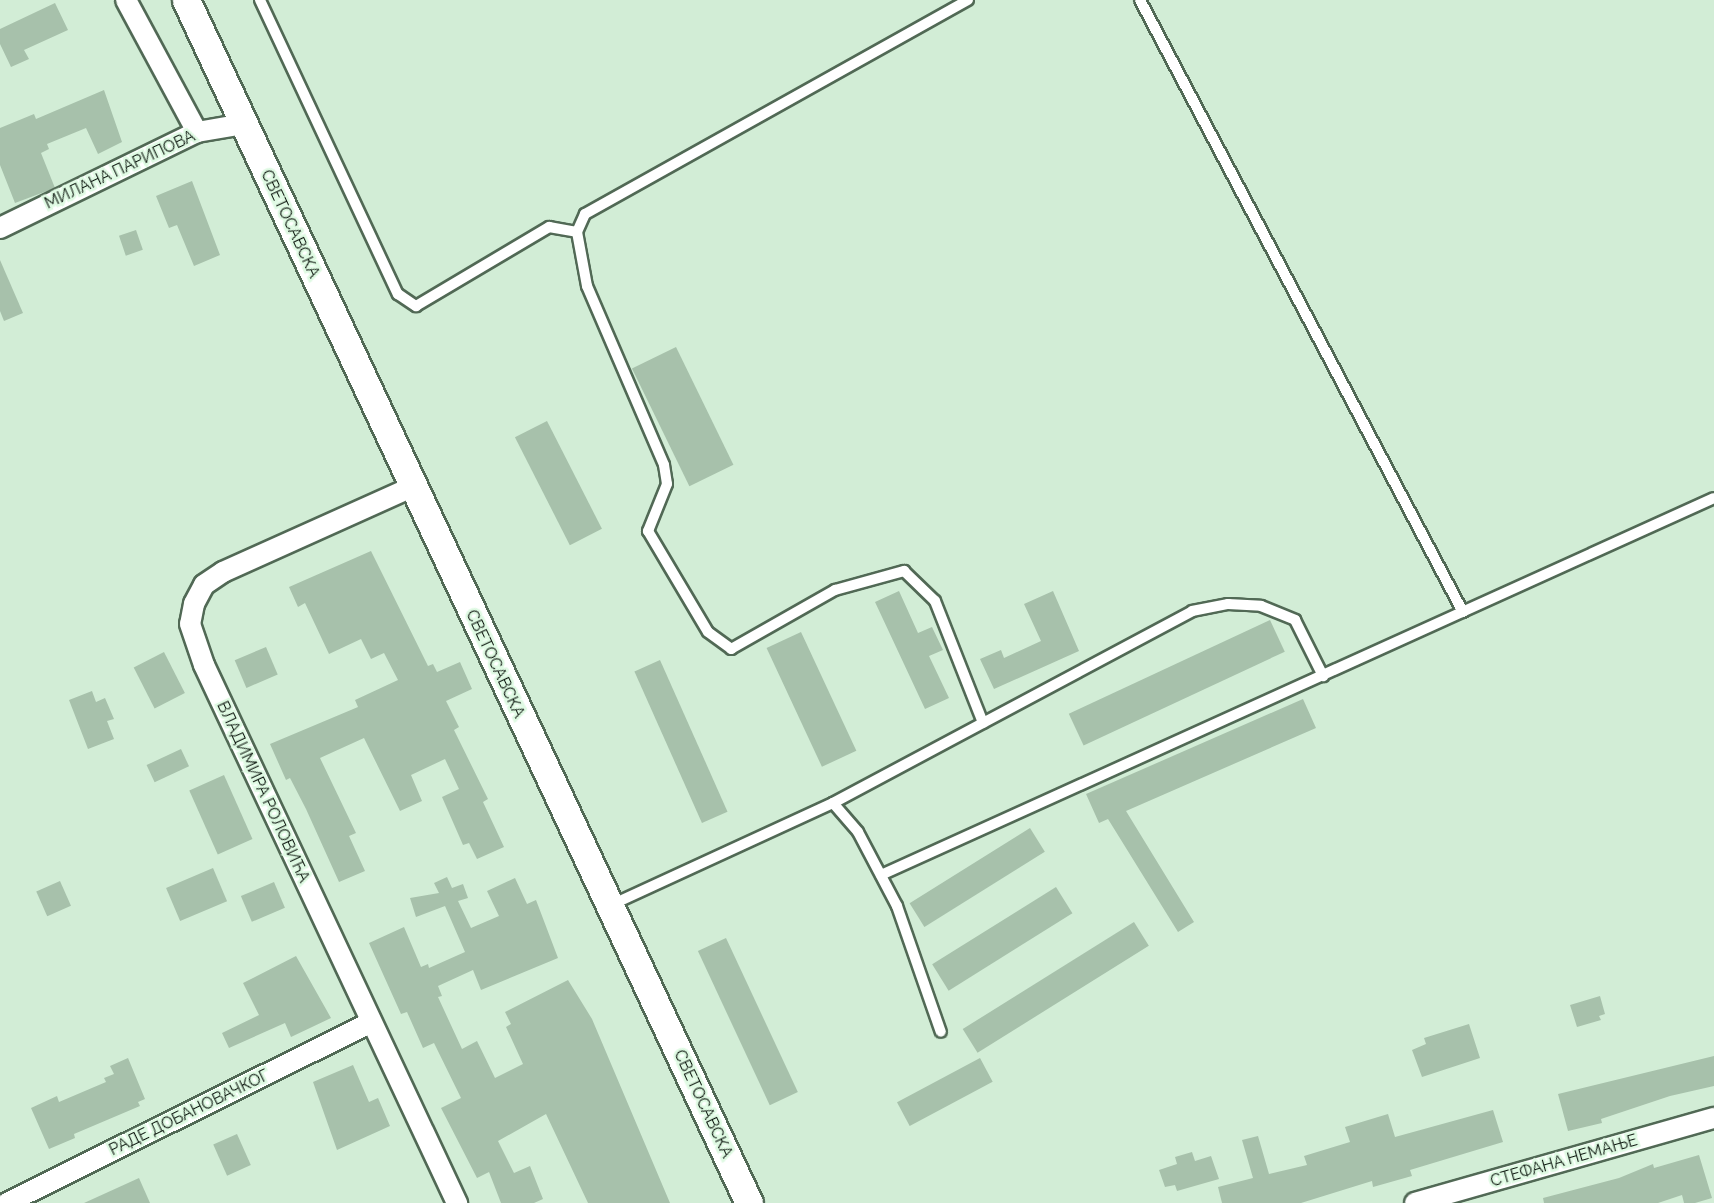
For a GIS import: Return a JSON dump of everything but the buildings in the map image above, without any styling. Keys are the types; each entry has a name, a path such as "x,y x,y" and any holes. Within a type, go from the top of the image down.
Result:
{"main road":[{"name":"СВЕТОСАВСКА","path":"186,0 749,1203"}],"street":[{"path":"126,0 196,132"},
{"name":"МИЛАНА ПАРИПОВА","path":"0,228 196,132 244,124"},
{"name":"ВЛАДИМИРА РОЛОВИЋА","path":"412,487 223,572 204,585 194,604 190,624 204,665 370,1023 457,1203"},
{"name":"РАДЕ ДОБАНОВАЧКОГ","path":"7,1203 370,1023"},
{"name":"СТЕФАНА НЕМАЊЕ","path":"1415,1203 1714,1118"}],"lane":[{"path":"260,0 398,294 416,306 549,227 577,232"},
{"path":"968,0 585,214 577,232 587,286 664,465 667,484 648,531 708,632 731,649 835,590 904,571 935,601 983,723"},
{"path":"1140,0 1463,612"},
{"path":"881,875 1714,498"},
{"path":"609,906 833,803 1192,611 1228,604 1261,606 1295,620 1323,676"},
{"path":"833,803 858,832 897,906 941,1032"}]}
